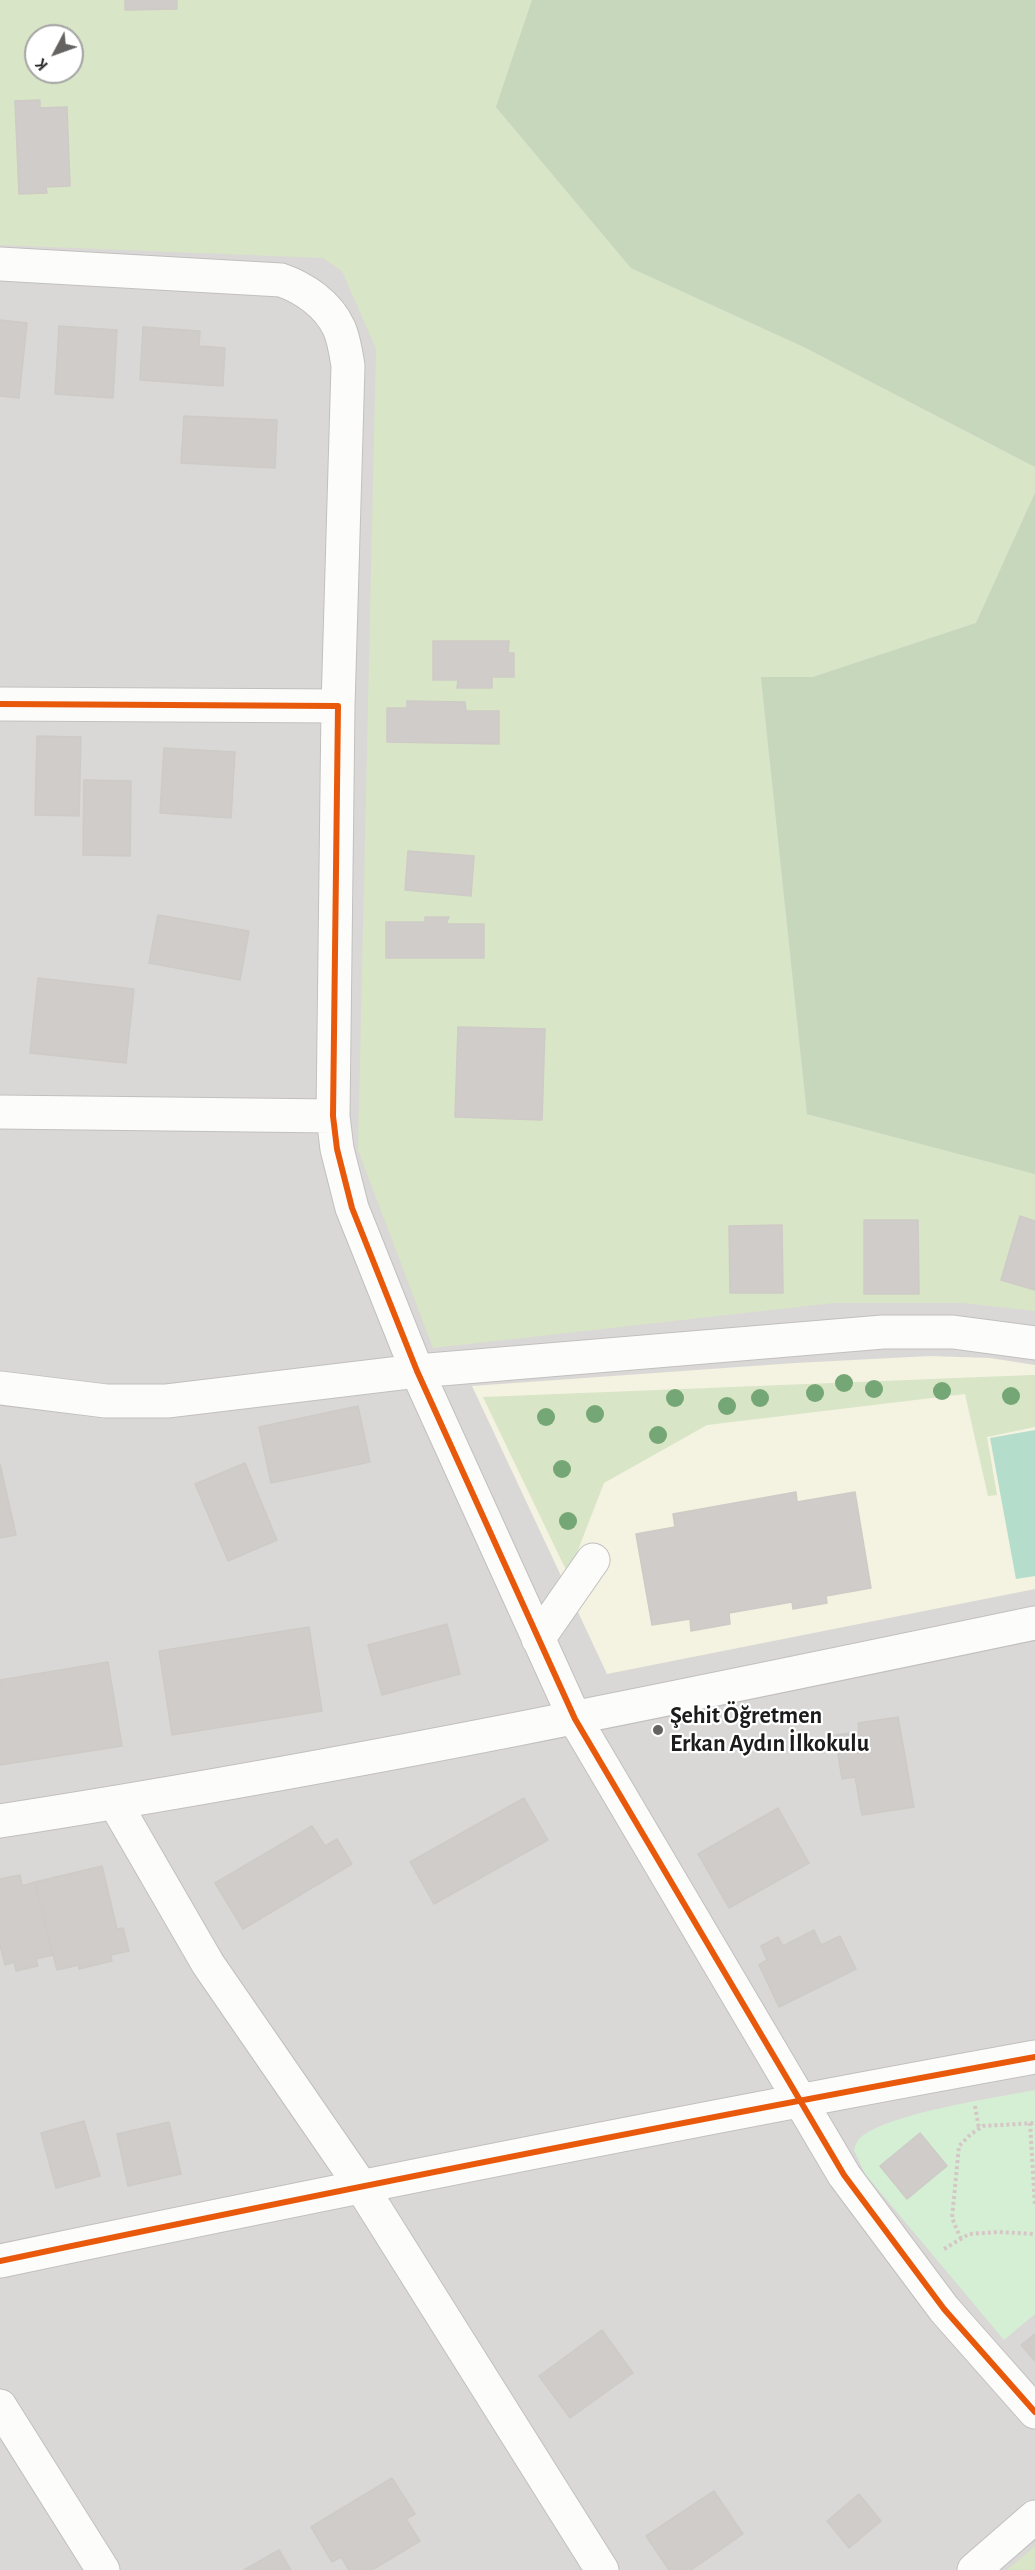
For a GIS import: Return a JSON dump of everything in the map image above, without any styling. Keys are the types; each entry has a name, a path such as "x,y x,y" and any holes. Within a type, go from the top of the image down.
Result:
{"street":[{"path":"0,264 281,280 299,286 329,313 339,328 348,366 338,706 333,1116 340,1167 352,1208 417,1371 575,1719 844,2175 897,2248 986,2358 1035,2412"},
{"path":"0,704 338,706"},
{"path":"0,1112 333,1116"},
{"path":"0,1388 134,1403 417,1371 883,1332 953,1332 1035,1343"},
{"path":"538,1639 593,1560"},
{"path":"0,1821 115,1803 575,1719 1035,1623"},
{"path":"115,1803 208,1964 361,2186 602,2570"},
{"path":"0,2261 361,2186 800,2099 1035,2057"},
{"path":"0,2406 103,2570"},
{"path":"974,2570 1035,2517"}],"path":[{"path":"1035,2206 1032,2123 984,2126 971,2134 959,2146 952,2218 961,2239 969,2234 1035,2234"}],"shaded area":[{"path":"0,0 1035,0 1035,2570 0,2570"},
{"path":"930,1356 990,1358 1035,1365 1035,1589 607,1674 472,1386 795,1363"}],"green space":[{"path":"0,0 532,0 496,107 631,268 806,348 1035,467 1035,493 976,623 813,677 761,678 807,1114 1035,1174 1035,1311 963,1303 834,1303 433,1348 358,1150 376,349 342,271 323,258 0,245"},
{"path":"532,0 1035,0 1035,467 806,348 631,268 496,107"},
{"path":"1035,493 1035,1174 807,1114 761,677 813,677 976,623"},
{"path":"1035,1375 1035,1427 987,1437 997,1495 988,1496 965,1394 707,1425 604,1483 576,1555 566,1570 483,1397"},
{"path":"1035,1430 1035,1576 1016,1579 990,1438"},
{"path":"1035,2090 1035,2314 1004,2340 865,2174 854,2150 860,2138 894,2121 943,2108"},
{"path":"1035,2546 1035,2570 1007,2570"}],"building":[{"path":"125,0 177,0 177,9 125,10"},
{"path":"40,100 40,108 67,107 70,186 46,187 47,193 19,194 15,101"},
{"path":"0,320 27,323 19,398 0,396"},
{"path":"59,326 117,330 113,398 55,394"},
{"path":"143,327 200,331 199,346 225,348 223,386 140,380"},
{"path":"184,416 277,420 275,468 181,463"},
{"path":"433,641 509,641 508,653 514,653 514,677 492,677 492,688 457,688 458,680 433,680"},
{"path":"407,701 465,702 466,711 499,711 499,744 387,742 387,708 407,708"},
{"path":"37,736 81,737 79,816 35,815"},
{"path":"164,748 235,752 231,818 160,813"},
{"path":"84,780 131,781 130,856 83,855"},
{"path":"408,851 474,856 471,896 405,890"},
{"path":"158,915 249,931 240,980 149,963"},
{"path":"425,917 449,917 446,924 484,924 484,958 386,958 386,922 425,922"},
{"path":"38,978 134,989 126,1063 30,1053"},
{"path":"458,1027 545,1029 542,1120 455,1117"},
{"path":"1020,1216 1035,1221 1035,1290 1001,1280"},
{"path":"864,1220 918,1220 919,1294 864,1294"},
{"path":"782,1225 783,1293 730,1293 729,1226"},
{"path":"358,1406 370,1462 271,1483 259,1427"},
{"path":"245,1463 277,1540 228,1561 195,1484"},
{"path":"0,1464 16,1535 0,1538"},
{"path":"796,1492 797,1502 855,1492 871,1588 826,1596 827,1603 793,1609 792,1602 729,1613 730,1624 691,1631 690,1619 652,1625 636,1534 675,1527 673,1514"},
{"path":"447,1624 460,1674 382,1695 368,1645"},
{"path":"309,1627 322,1711 172,1735 159,1651"},
{"path":"108,1662 122,1746 0,1765 0,1680"},
{"path":"898,1717 914,1807 862,1815 855,1777 842,1779 835,1735 859,1732 858,1723"},
{"path":"524,1798 548,1840 434,1904 410,1862"},
{"path":"778,1808 809,1863 729,1908 698,1854"},
{"path":"312,1826 325,1846 337,1839 352,1864 243,1929 215,1883"},
{"path":"102,1866 117,1929 123,1928 129,1951 111,1955 112,1961 79,1969 79,1965 57,1970 35,1882"},
{"path":"20,1875 22,1886 35,1882 53,1955 36,1959 38,1966 16,1971 14,1962 5,1965 0,1945 0,1879"},
{"path":"814,1930 821,1945 840,1936 856,1969 779,2007 759,1965 767,1960 761,1946 778,1937 783,1946"},
{"path":"84,2121 100,2176 56,2188 41,2133"},
{"path":"169,2122 181,2174 128,2186 117,2134"},
{"path":"920,2133 947,2166 907,2199 880,2166"},
{"path":"602,2330 633,2373 570,2418 539,2376"},
{"path":"1035,2334 1035,2361 1021,2345"},
{"path":"392,2478 415,2514 406,2519 420,2541 372,2570 349,2570 341,2557 332,2562 311,2527"},
{"path":"714,2491 743,2534 691,2570 669,2570 646,2536"},
{"path":"859,2494 881,2521 849,2548 827,2521"},
{"path":"279,2550 291,2570 244,2570"}],"cycle path":[{"path":"0,704 338,706 333,1116 337,1149 352,1208 417,1371 575,1719 844,2175 944,2309 1035,2412"},
{"path":"0,2261 517,2156 1035,2057"}],"place":[{"name":"Şehit Öğretmen Erkan Aydın İlkokulu","path":"658,1730"}]}
